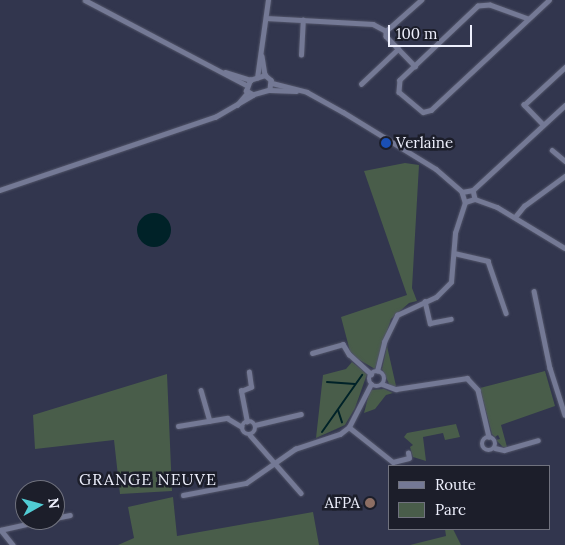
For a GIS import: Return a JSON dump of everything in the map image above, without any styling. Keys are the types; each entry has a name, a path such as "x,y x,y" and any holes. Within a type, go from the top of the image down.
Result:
{"street":[{"path":"85,0 246,85"},
{"path":"257,78 268,0"},
{"path":"386,31 421,0"},
{"path":"528,19 483,4 400,80 398,88 419,109 427,112 549,0"},
{"path":"266,18 373,24 386,31 398,49 415,66"},
{"path":"302,55 304,20"},
{"path":"360,84 398,49"},
{"path":"261,50 265,75 272,83 307,92 424,162 462,192 465,202 458,218 451,282 441,293 403,311 394,320 377,371 371,374"},
{"path":"524,105 565,67"},
{"path":"218,71 251,80"},
{"path":"246,85 251,80 265,75"},
{"path":"270,90 272,83"},
{"path":"234,109 247,92 246,85"},
{"path":"0,190 234,109 254,95 270,90 307,92"},
{"path":"247,92 254,95"},
{"path":"520,101 543,125"},
{"path":"462,192 472,190 565,105"},
{"path":"552,150 565,161"},
{"path":"515,217 524,206 564,178"},
{"path":"472,190 474,199"},
{"path":"465,202 474,199 515,217 565,248"},
{"path":"454,253 488,261 506,313"},
{"path":"534,292 550,368 565,415"},
{"path":"425,301 430,323 451,319"},
{"path":"183,495 246,483 295,449 334,437 349,427 371,384 371,374 349,354 343,344 312,353"},
{"path":"377,371 384,375 382,384"},
{"path":"247,422 241,391 251,387 249,372"},
{"path":"371,384 375,386 382,384 396,389 467,378 478,390 489,437 495,441 494,448"},
{"path":"201,390 210,421"},
{"path":"247,422 255,426 301,414"},
{"path":"178,426 227,418 242,427 244,432 250,435 302,493"},
{"path":"242,427 247,422"},
{"path":"250,435 255,426"},
{"path":"349,427 393,462 409,458 408,452"},
{"path":"484,449 482,443 489,437"},
{"path":"478,453 484,449 504,450 538,440"},
{"path":"65,516 70,515"},
{"path":"13,545 1,530 15,527"}],"green space":[{"path":"405,163 419,165 412,288 417,301 409,303 391,319 375,369 351,355 341,317 407,295 364,171"},
{"path":"387,346 396,386 393,387 390,386 382,369"},
{"path":"352,362 367,374 355,408 345,425 316,438 323,375 346,369"},
{"path":"545,371 555,406 501,425 507,447 503,447 496,440 500,439 498,435 495,437 492,434 480,388"},
{"path":"167,374 172,491 120,494 114,440 35,449 33,415"},
{"path":"384,389 393,393 386,395 375,409 364,413 370,390"},
{"path":"456,424 460,437 445,440 443,433 423,437 426,461 413,457 410,447 413,445 404,437 407,433"},
{"path":"173,497 177,536 313,512 319,545 118,545 134,538 128,507"},
{"path":"445,530 454,530 461,545 410,545 446,536"}],"shaded area":[{"path":"154,213 166,218 171,230 166,242 154,247 142,242 137,230 142,218"}],"waterway":[{"path":"322,432 362,375"},
{"path":"327,382 355,384"},
{"path":"338,410 342,422"}],"place":[{"name":"Verlaine","path":"386,143"},
{"name":"AFPA","path":"370,503"}],"district":[{"name":"GRANGE NEUVE","path":"148,479"}]}
